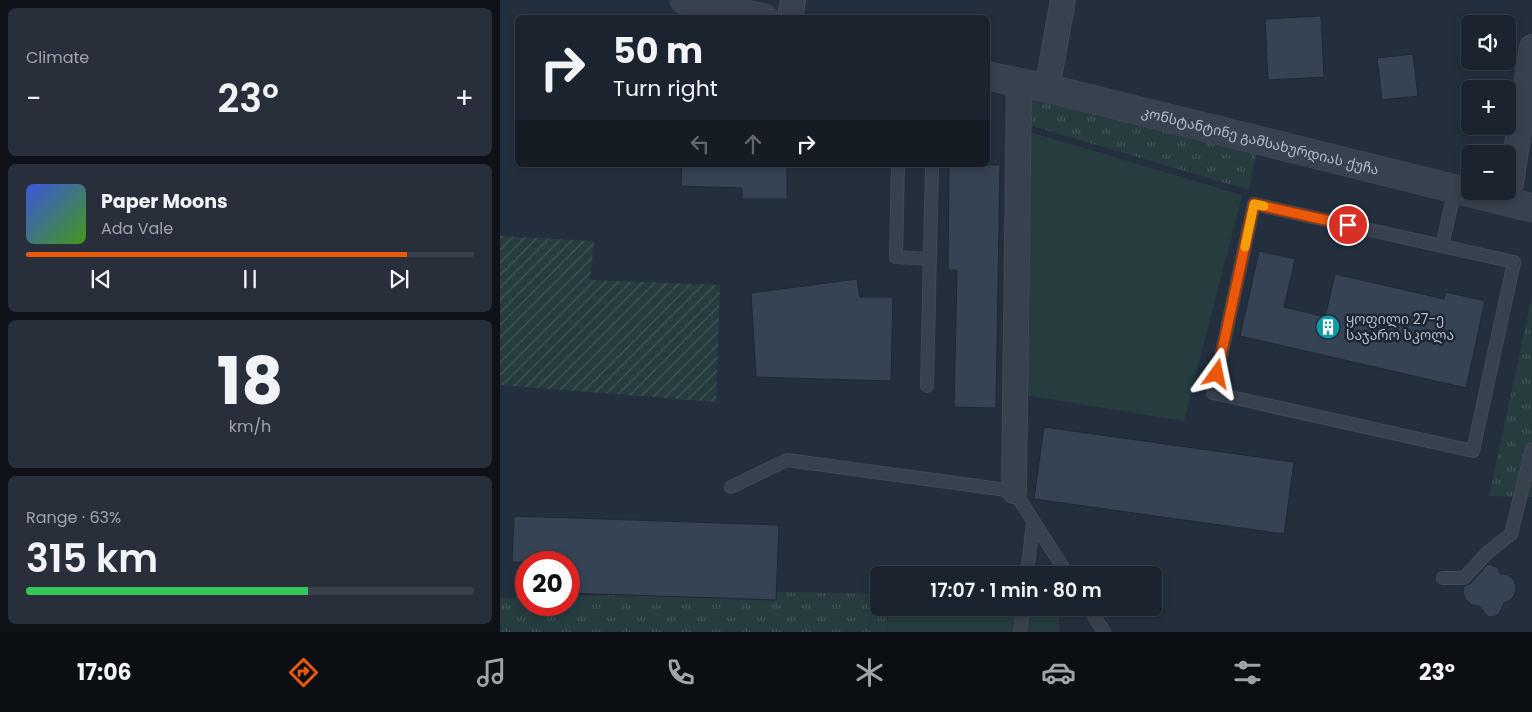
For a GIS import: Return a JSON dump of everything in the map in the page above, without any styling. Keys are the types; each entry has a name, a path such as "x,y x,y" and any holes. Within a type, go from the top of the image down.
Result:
{"street":[{"path":"684,0 751,15"},
{"path":"790,15 793,0"},
{"path":"1047,88 1063,0"},
{"path":"1520,205 1532,47"},
{"name":"კონსტანტინე გამსახურდიას ქუჩა","path":"990,77 1019,84 1047,88 1520,205"},
{"path":"1014,491 1019,84"}],"lane":[{"path":"898,167 896,257 930,259"},
{"path":"927,386 932,167"},
{"path":"1442,246 1455,189"},
{"path":"1254,204 1442,246 1514,262 1472,451 1213,393 1254,204"},
{"path":"1443,578 1464,578 1487,553 1511,534 1532,448"},
{"path":"731,487 787,460 1014,491 1062,566"},
{"path":"1028,566 1034,522"},
{"path":"1020,632 1022,616"},
{"path":"1093,616 1104,632"}],"green space":[{"path":"1019,84 1259,140 1249,190 1019,122"},
{"path":"1023,130 1242,195 1184,421 1019,394"},
{"path":"500,236 594,241 590,280 720,285 716,402 500,385"},
{"path":"1532,297 1532,497 1489,496"},
{"path":"777,592 870,594 870,616 887,616 888,632 500,632 500,598 515,597 515,616 580,616 580,596"},
{"path":"887,616 1059,616 1059,632 888,632"}],"building":[{"path":"1321,16 1324,77 1268,80 1265,19"},
{"path":"1413,54 1418,96 1382,100 1377,58"},
{"path":"990,165 1000,165 996,408 954,407 957,270 948,270 949,167 990,167"},
{"path":"682,167 787,167 787,199 742,199 742,188 681,186"},
{"name":"ყოფილი 27-ე საჯარო სკოლა","path":"1259,251 1295,259 1284,307 1325,317 1335,274 1444,299 1446,292 1485,301 1466,388 1240,336"},
{"path":"857,279 860,297 893,297 891,381 756,377 751,293"},
{"path":"1044,427 1294,462 1284,534 1034,499"},
{"path":"514,516 779,525 776,600 580,593 580,551 515,551 515,562 512,562"},
{"path":"1488,564 1498,568 1500,574 1508,575 1514,580 1516,587 1515,594 1511,600 1504,603 1499,614 1493,617 1487,616 1479,606 1472,605 1466,600 1463,593 1464,586 1470,584"}],"slow traffic":[{"path":"1245,247 1254,204 1264,206"}],"place":[{"name":"ყოფილი 27-ე საჯარო სკოლა","path":"1328,327"}],"route":[{"path":"1217,374 1254,204 1348,225"}]}
